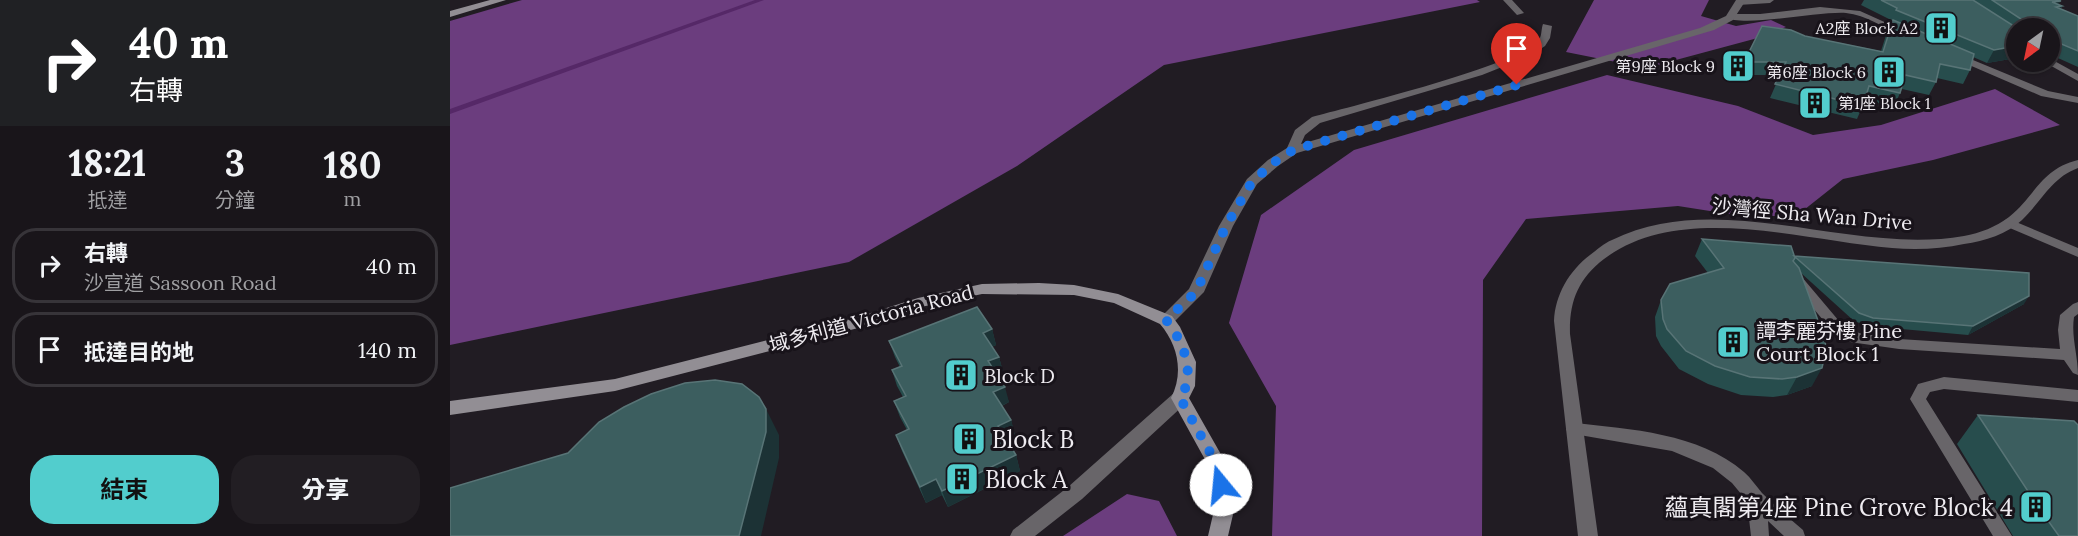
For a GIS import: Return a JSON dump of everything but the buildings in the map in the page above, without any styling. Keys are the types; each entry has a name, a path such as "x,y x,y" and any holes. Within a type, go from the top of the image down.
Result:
{"main road":[{"path":"450,14 501,0"},
{"name":"域多利道 Victoria Road","path":"450,408 615,385 862,322 918,303 982,289 1074,290 1118,299 1166,320"},
{"path":"1166,320 1172,327 1188,362 1186,386 1180,398 1217,465 1225,506 1218,536"}],"street":[{"path":"1166,320 1196,292 1226,226 1252,182 1273,163 1293,150 1697,32 1730,17 1741,2"},
{"path":"1293,150 1299,134 1316,120 1450,82 1503,63 1541,44 1545,38 1547,26"},
{"name":"沙灣徑 Sha Wan Drive","path":"1588,536 1562,334 1562,308 1579,274 1593,259 1610,247 1653,231 1708,225 1732,224 1884,243 1962,241 1982,236 2009,223 2020,214 2049,177 2078,164"},
{"path":"1020,536 1075,493 1180,398"}],"lane":[{"path":"1507,0 1520,13"},
{"path":"1741,2 1770,0"},
{"path":"1730,17 1753,19 1822,10 1850,12 1912,37"},
{"path":"1943,51 2042,93 2078,100"},
{"path":"2060,67 2078,78"},
{"path":"2009,223 2078,253"},
{"path":"1794,277 1834,324 1855,338 1899,344 2068,355"},
{"path":"2078,307 2067,315 2065,330 2068,355 2078,369"},
{"path":"2002,536 1918,399 1924,388 1944,383 2078,396"},
{"path":"1574,429 1647,439 1705,456 1734,472 1755,498 1796,536"},
{"path":"1755,498 1760,536"}],"shaded area":[{"path":"522,0 1477,0 1480,2 1164,65 1017,166 849,262 450,345 450,21"},
{"path":"1594,0 1709,0 1701,16 1736,26 1771,20 1786,27 1754,39 1646,68 1566,52"},
{"path":"1607,75 1738,106 1813,135 1881,125 1995,89 2060,125 1933,160 1843,179 1795,217 1729,214 1678,206 1526,219 1483,280 1482,536 1272,536 1276,406 1229,323 1261,215 1354,150"},
{"path":"1127,494 1159,501 1177,536 1063,536"}],"waterway":[{"path":"450,112 761,0"}],"place":[{"name":"A2座 Block A2","path":"1941,28"},
{"name":"第9座 Block 9","path":"1738,66"},
{"name":"第6座 Block 6","path":"1889,72"},
{"name":"第1座 Block 1","path":"1815,103"},
{"name":"譚李麗芬樓 Pine Court Block 1","path":"1733,342"},
{"name":"Block D","path":"961,375"},
{"name":"Block B","path":"969,439"},
{"name":"Block A","path":"962,479"},
{"name":"蘊真閣第4座 Pine Grove Block 4","path":"2036,507"}],"route":[{"path":"1221,485 1217,465 1180,398 1185,391 1188,362 1172,327 1166,320 1196,292 1226,226 1252,182 1273,163 1293,150 1517,85"}]}
